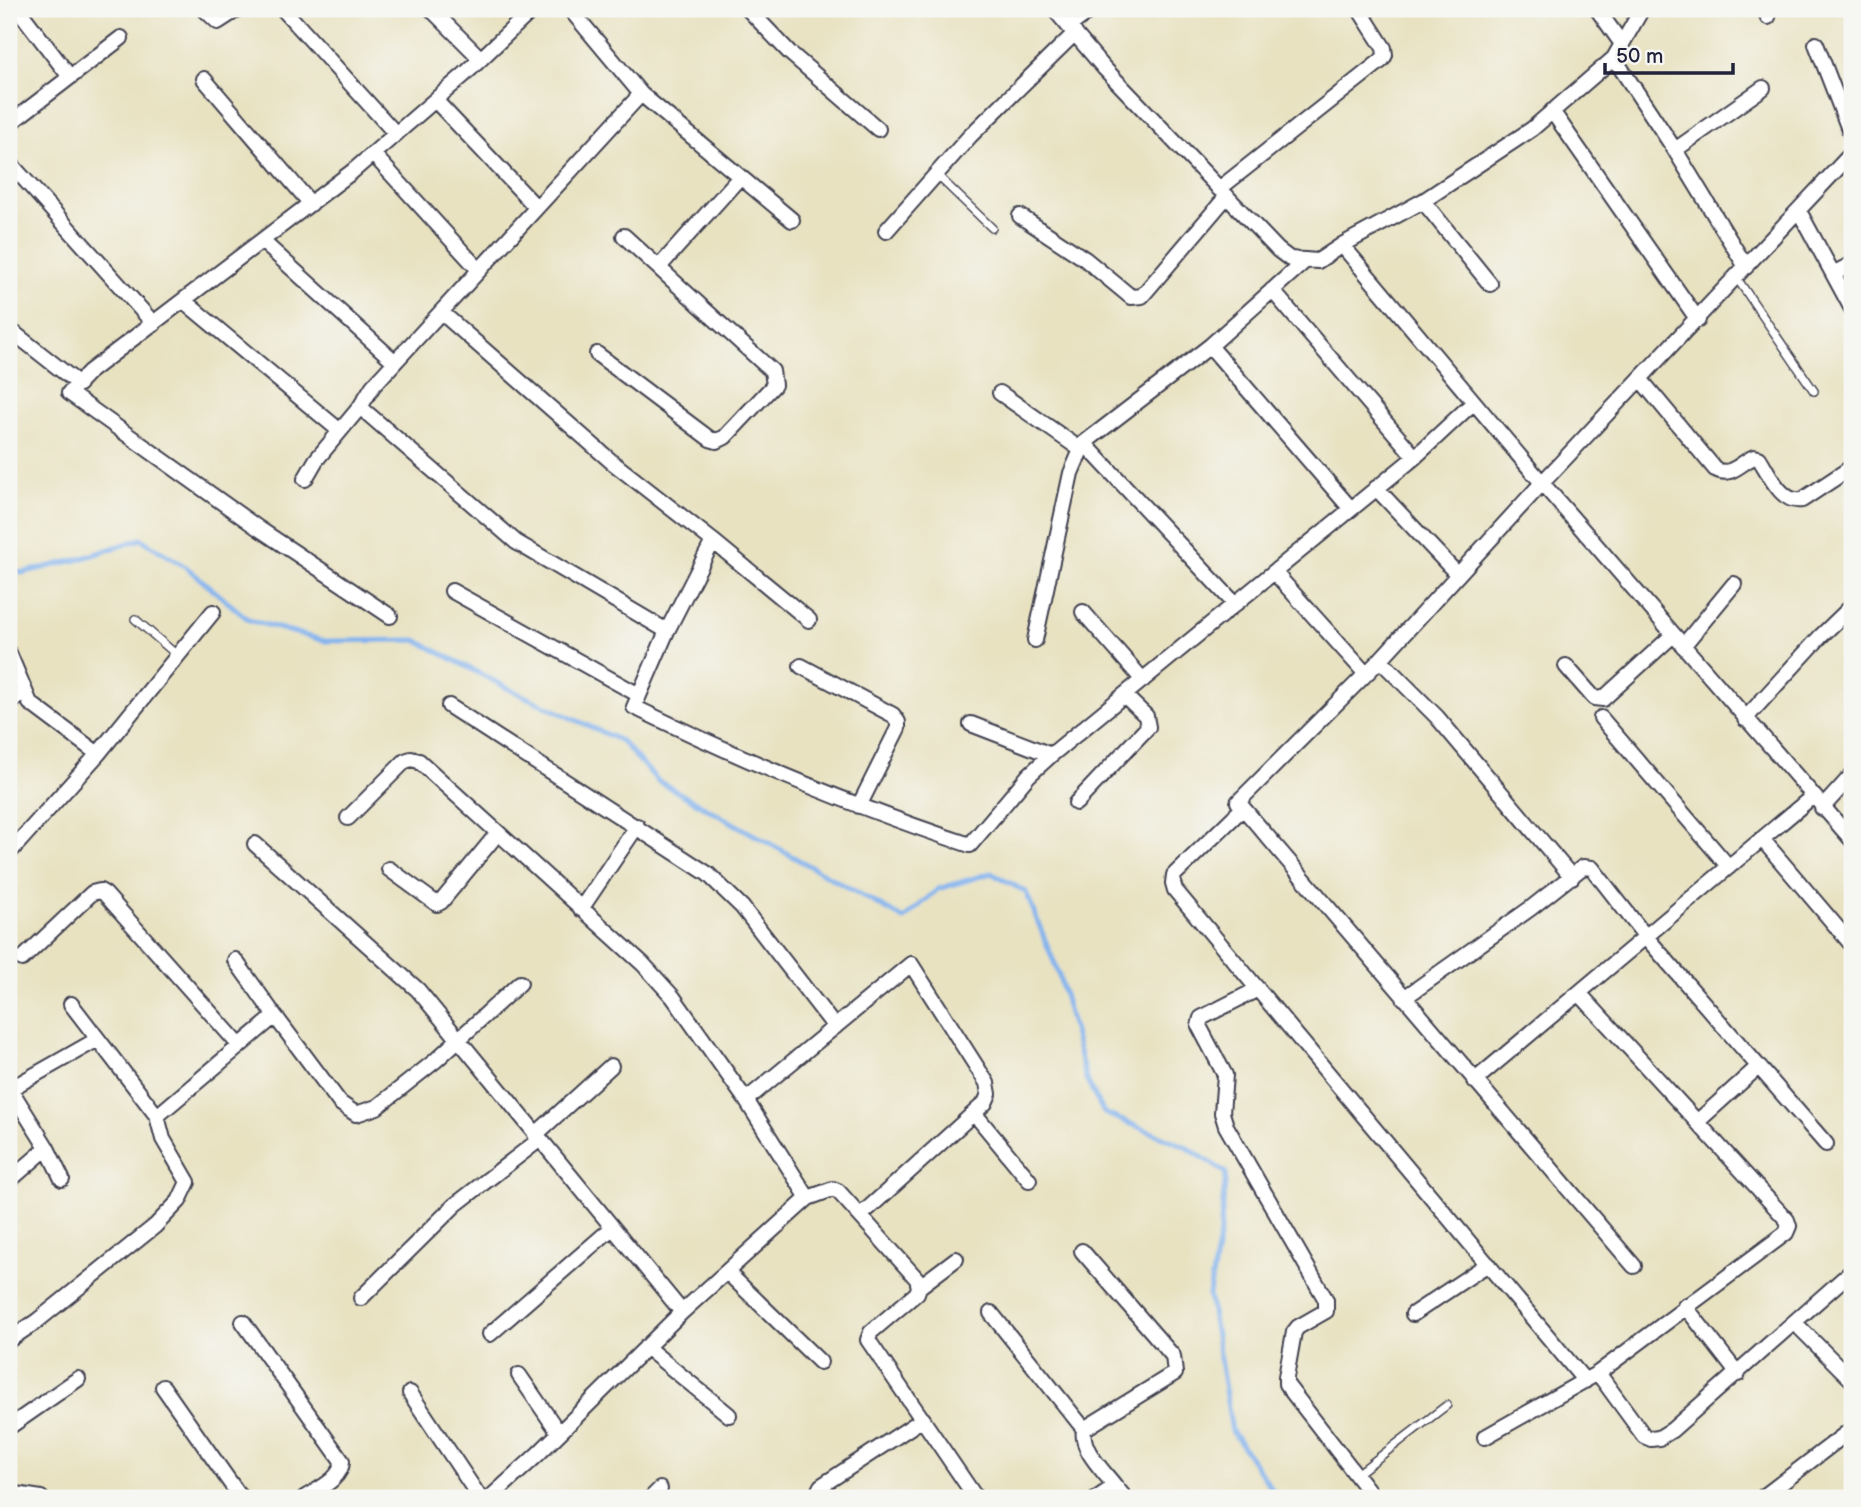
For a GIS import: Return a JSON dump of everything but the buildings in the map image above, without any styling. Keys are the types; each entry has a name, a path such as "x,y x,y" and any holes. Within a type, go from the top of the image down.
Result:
{"street":[{"path":"18,9 70,77"},
{"path":"204,9 218,22 238,9"},
{"path":"283,9 396,134"},
{"path":"431,9 481,59"},
{"path":"390,615 258,528 69,393 89,372 373,154 481,59 533,9"},
{"path":"569,9 640,94 792,220"},
{"path":"748,9 790,52 878,129"},
{"path":"1054,9 1104,68 1278,250 1290,259 1318,261 1423,201 1532,129 1618,51 1642,9"},
{"path":"886,231 971,136 1092,9"},
{"path":"1020,216 1085,259 1131,297 1142,296 1223,192 1382,60 1385,55 1384,48 1359,9"},
{"path":"1597,9 1741,272"},
{"path":"9,124 121,38"},
{"path":"1816,44 1852,137"},
{"path":"204,79 311,204"},
{"path":"1675,150 1763,88"},
{"path":"305,479 316,460 360,407 373,386 640,94"},
{"path":"435,100 536,207"},
{"path":"1552,111 1698,320"},
{"path":"1634,1266 1238,802 1380,660 1852,153"},
{"path":"373,154 479,270"},
{"path":"9,162 154,324"},
{"path":"659,267 740,177"},
{"path":"1423,201 1490,284"},
{"path":"1799,211 1852,310"},
{"path":"597,354 710,439 717,441 725,437 774,385 772,371 624,236"},
{"path":"262,241 395,362"},
{"path":"1342,245 1542,483 1852,840"},
{"path":"1035,640 1071,473 1082,446 1099,430 1210,346 1306,260"},
{"path":"1833,274 1852,264"},
{"path":"1272,290 1415,457"},
{"path":"184,301 340,431"},
{"path":"441,312 612,462 808,620"},
{"path":"9,329 79,384"},
{"path":"1210,346 1351,509"},
{"path":"1641,380 1715,469 1728,473 1754,457 1759,458 1786,498 1793,502 1802,500 1852,467"},
{"path":"1000,393 1082,446 1235,604"},
{"path":"713,541 667,631 634,707 717,747 859,806 970,845 1029,775 1051,755 1415,457 1474,402"},
{"path":"360,407 516,542 667,631"},
{"path":"1377,488 1458,575"},
{"path":"1274,572 1366,674"},
{"path":"1566,666 1594,698 1603,699 1678,640 1734,584"},
{"path":"452,591 639,695"},
{"path":"1745,719 1852,606"},
{"path":"9,853 98,754 213,612"},
{"path":"1083,612 1143,680"},
{"path":"9,653 30,704 98,754"},
{"path":"1380,660 1437,717 1572,877"},
{"path":"801,666 892,715 898,722 898,728 859,806"},
{"path":"9,705 23,691"},
{"path":"1076,803 1148,727 1146,716 1125,695"},
{"path":"449,706 693,862 742,907 835,1027"},
{"path":"1601,718 1729,867"},
{"path":"971,724 1051,755"},
{"path":"348,818 404,761 419,761 643,964 673,997 746,1100 808,1198"},
{"path":"1474,1081 1762,839 1852,775"},
{"path":"1244,808 1174,875 1175,890 1488,1264 1644,1436 1659,1438 1672,1430 1852,1271"},
{"path":"581,909 637,826"},
{"path":"388,869 437,904 497,834"},
{"path":"1762,839 1852,945"},
{"path":"255,844 418,990 682,1312"},
{"path":"1404,998 1583,867 1592,868 1646,937 1826,1144"},
{"path":"22,959 92,893 100,891 240,1046"},
{"path":"234,960 340,1103 356,1114 377,1107 458,1040 520,983"},
{"path":"746,1100 911,964 986,1083 989,1094 985,1103 861,1215"},
{"path":"1258,989 1201,1017 1199,1026 1225,1075 1223,1120 1326,1300 1325,1311 1294,1332 1286,1384 1374,1498"},
{"path":"1485,1437 1591,1377 1786,1233 1789,1226 1787,1220 1579,993"},
{"path":"9,1340 37,1321 155,1226 179,1201 188,1182 163,1139 157,1116 71,1004"},
{"path":"157,1116 275,1016"},
{"path":"62,1179 47,1148 10,1088 98,1039"},
{"path":"361,1297 455,1205 537,1137 611,1066"},
{"path":"1697,1122 1759,1066"},
{"path":"974,1113 1028,1180"},
{"path":"9,1181 47,1148"},
{"path":"490,1498 682,1312 808,1198 833,1189 861,1215 917,1279 917,1293 871,1332 868,1340 976,1498"},
{"path":"490,1335 612,1228"},
{"path":"1082,1251 1173,1356 1175,1366 1175,1373 1084,1429 1082,1438 1089,1452 1125,1498"},
{"path":"919,1287 956,1259"},
{"path":"1413,1314 1488,1264"},
{"path":"727,1272 820,1362"},
{"path":"1685,1306 1738,1374"},
{"path":"991,1313 1084,1429"},
{"path":"243,1322 342,1461 338,1475 304,1498"},
{"path":"1795,1323 1852,1380"},
{"path":"646,1347 729,1415"},
{"path":"519,1375 559,1433"},
{"path":"9,1427 78,1379"},
{"path":"163,1387 241,1498"},
{"path":"410,1393 481,1498"},
{"path":"823,1498 819,1490 821,1486 923,1419"},
{"path":"1762,1498 1852,1429"},
{"path":"1097,1498 1115,1486"},
{"path":"9,1493 41,1498"}],"lane":[{"path":"936,174 992,228"},
{"path":"1741,272 1814,391"},
{"path":"135,619 178,656"},
{"path":"1356,1475 1447,1405"}],"waterway":[{"path":"9,568 22,573 80,559 141,539 186,567 249,620 325,641 416,640 511,690 621,741 658,781 904,919 938,889 991,873 1026,892 1059,975 1086,1079 1104,1113 1185,1146 1226,1173 1220,1233 1209,1294 1232,1431 1278,1498"}]}
